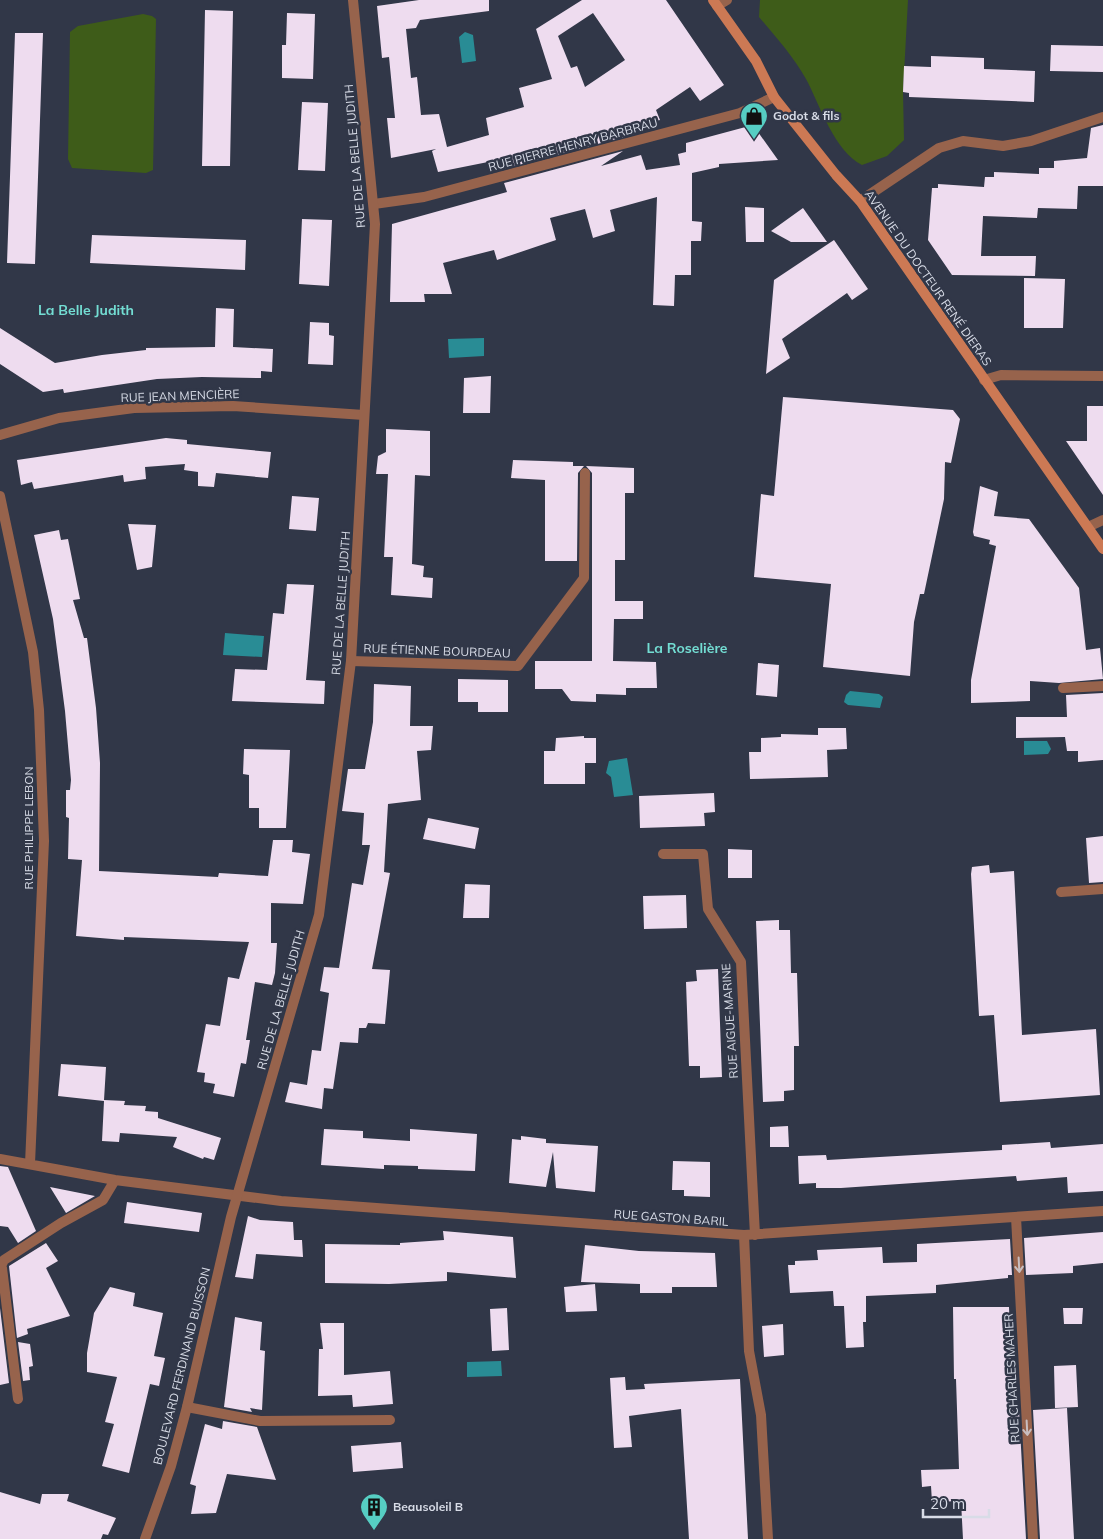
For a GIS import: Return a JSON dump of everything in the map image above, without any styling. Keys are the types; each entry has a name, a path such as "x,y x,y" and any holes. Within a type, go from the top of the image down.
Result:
{"main road":[{"name":"AVENUE DU DOCTEUR RENÉ DIERAS","path":"715,3 756,61 774,97 836,175 860,201 1103,549"}],"street":[{"name":"RUE DE LA BELLE JUDITH","path":"237,1196 319,915 351,661 374,204 353,0"},
{"path":"715,3 727,0"},
{"name":"RUE PIERRE HENRY BARBRAU","path":"374,204 424,197 740,112 774,97"},
{"path":"860,201 939,148 963,141 1002,146 1031,141 1103,117"},
{"path":"984,380 1000,376 1103,376"},
{"name":"RUE JEAN MENCIÈRE","path":"0,434 59,418 134,408 233,406 364,416"},
{"name":"RUE ÉTIENNE BOURDEAU","path":"351,661 518,666 584,578 585,473"},
{"name":"RUE PHILIPPE LEBON","path":"0,496 33,652 39,710 44,841 30,1164"},
{"path":"1088,527 1103,520"},
{"path":"1063,688 1103,686"},
{"name":"RUE AIGUE-MARINE","path":"663,854 703,854 708,909 741,962 755,1235"},
{"path":"1060,892 1103,889"},
{"name":"RUE GASTON BARIL","path":"0,1159 115,1180 281,1201 744,1236 1103,1211"},
{"path":"18,1399 1,1268 4,1260 61,1223 103,1200 115,1180"},
{"name":"BOULEVARD FERDINAND BUISSON","path":"145,1539 171,1466 187,1407 237,1196"},
{"name":"RUE CHARLES MAHER","path":"1016,1217 1033,1539"},
{"path":"744,1236 749,1351 761,1415 768,1539"},
{"path":"187,1407 260,1421 390,1420"}],"shaded area":[{"path":"760,0 908,0 903,92 904,140 887,156 862,165 843,149 801,71 784,46 759,17"},
{"path":"143,14 156,19 153,170 146,173 72,168 68,159 70,32 78,26"},
{"path":"465,32 473,35 476,61 462,63 459,37"},
{"path":"484,338 484,356 449,358 448,339"},
{"path":"225,633 264,636 262,657 223,655"},
{"path":"850,691 879,694 883,697 880,708 848,705 844,702 846,695"},
{"path":"1024,741 1047,741 1051,749 1048,754 1024,755"},
{"path":"627,758 633,795 614,797 611,777 606,773 609,761"},
{"path":"501,1361 502,1376 467,1377 467,1362"}],"building":[{"path":"419,0 489,0 489,11 420,20 416,28 406,29 411,78 417,77 421,115 439,114 447,147 489,135 486,118 524,107 519,88 552,79 536,29 582,0 666,0 724,85 700,101 690,87 656,110 660,120 633,127 635,134 500,170 498,160 438,172 432,151 436,149 391,158 387,118 395,118 389,57 382,58 377,6","holes":["593,13 625,60 585,87 577,66 571,68 558,36"]},
{"path":"205,10 233,11 230,166 202,166"},
{"path":"287,13 315,14 313,79 282,78 282,45 286,45"},
{"path":"15,33 43,33 35,264 7,263"},
{"path":"1051,45 1103,46 1103,72 1050,71"},
{"path":"931,56 984,58 984,69 1035,71 1034,102 909,97 909,93 903,92 904,66 931,67"},
{"path":"302,102 328,103 325,171 298,170"},
{"path":"753,125 778,160 719,164 719,167 692,173 692,221 702,222 701,241 691,241 691,275 675,275 674,306 653,305 657,197 610,210 615,231 593,238 585,209 550,218 556,240 497,260 494,250 443,263 452,294 424,294 425,302 390,302 392,224 507,192 504,183 623,151 601,166 641,155 646,170 680,165 678,154 686,152 686,143"},
{"path":"1103,125 1103,186 1078,186 1077,209 1038,208 1037,218 983,216 981,256 1036,256 1035,276 952,275 928,240 932,188 938,188 938,184 984,187 985,177 994,177 994,172 1039,174 1039,168 1054,168 1054,161 1087,158 1091,128"},
{"path":"745,207 764,208 764,242 746,242"},
{"path":"803,208 827,242 791,242 771,231"},
{"path":"302,219 332,220 329,286 299,284"},
{"path":"92,235 246,240 245,270 90,263"},
{"path":"834,240 868,289 852,300 847,293 782,339 790,358 766,374 774,280"},
{"path":"1024,278 1065,279 1063,328 1024,328"},
{"path":"216,308 234,309 233,347 273,349 272,372 261,371 261,378 202,377 157,379 64,393 63,389 43,392 0,364 0,328 55,363 146,350 146,348 215,347"},
{"path":"310,322 329,323 329,335 334,336 333,365 308,364"},
{"path":"491,376 490,413 463,413 464,378"},
{"path":"783,397 953,410 960,419 951,463 945,462 944,499 924,594 920,594 914,622 910,676 823,667 831,584 754,577 761,494 774,496"},
{"path":"1087,406 1103,406 1103,495 1066,441 1087,441"},
{"path":"386,429 430,431 430,476 415,475 412,564 424,566 423,577 433,578 432,598 391,595 393,557 384,557 388,474 376,474 378,456 386,452"},
{"path":"166,438 187,440 187,444 271,452 268,478 216,473 214,487 198,486 198,472 184,470 185,464 145,467 146,479 124,482 123,475 34,489 32,482 21,485 17,460"},
{"path":"513,460 573,462 573,466 584,466 578,473 577,561 545,561 545,480 511,478"},
{"path":"586,466 634,468 634,493 625,493 625,560 615,560 615,601 643,601 643,619 614,619 613,661 656,662 657,688 626,688 626,695 596,694 596,702 571,701 562,689 535,689 535,661 592,661 592,473"},
{"path":"980,486 998,492 994,516 1029,519 1079,588 1086,650 1100,648 1103,679 1059,683 1030,681 1030,701 971,703 971,680 996,546 989,544 990,540 974,536"},
{"path":"292,496 319,498 316,531 289,529"},
{"path":"128,524 156,525 152,567 137,570"},
{"path":"59,530 61,540 68,539 80,599 73,600 84,638 87,638 96,708 100,763 99,871 218,877 219,873 268,876 273,840 293,840 292,852 310,854 303,904 271,903 271,943 277,943 275,973 272,985 255,982 246,1040 250,1040 246,1064 241,1063 234,1097 213,1093 215,1084 204,1082 205,1073 197,1072 206,1024 220,1026 228,977 239,979 249,942 124,937 124,940 76,936 82,860 68,859 69,818 66,817 66,790 70,790 71,780 65,711 53,619 34,535"},
{"path":"287,584 314,585 306,680 325,681 324,704 232,701 235,669 267,670 273,613 284,614"},
{"path":"758,663 779,665 777,697 756,695"},
{"path":"458,679 508,680 508,712 478,712 478,702 458,702"},
{"path":"374,684 411,686 410,726 433,726 431,750 417,751 421,800 388,804 384,872 390,873 372,969 390,970 385,1024 368,1023 366,1028 359,1028 358,1043 340,1042 333,1089 324,1088 322,1109 285,1102 290,1082 307,1085 312,1050 321,1051 329,993 320,991 324,967 339,968 352,883 363,885 370,845 362,845 364,813 342,811 348,769 365,769 373,722"},
{"path":"1103,693 1103,760 1078,762 1078,751 1067,751 1065,737 1016,738 1016,717 1067,717 1066,695"},
{"path":"818,728 846,728 847,749 827,750 828,777 750,779 749,752 761,752 761,738 781,737 781,734 818,735"},
{"path":"584,736 584,738 596,738 596,763 585,763 585,784 544,784 544,751 555,751 556,738"},
{"path":"244,749 290,750 286,828 259,828 259,808 249,808 249,775 243,774"},
{"path":"714,793 715,812 704,813 705,826 640,828 639,796"},
{"path":"428,818 479,828 475,849 423,839"},
{"path":"1103,836 1103,882 1089,883 1086,838"},
{"path":"728,849 752,850 752,878 728,878"},
{"path":"989,865 990,873 1014,871 1022,1035 1096,1029 1100,1095 1000,1102 994,1015 979,1016 971,874 972,867"},
{"path":"465,884 490,885 489,918 463,918"},
{"path":"686,895 687,928 644,929 643,896"},
{"path":"779,920 779,930 790,930 791,973 797,973 799,1046 794,1046 794,1090 784,1091 784,1101 763,1102 756,921"},
{"path":"718,969 722,1077 700,1078 700,1066 689,1066 686,982 697,981 696,970"},
{"path":"61,1064 106,1067 104,1100 125,1101 124,1105 146,1106 145,1111 158,1112 158,1118 221,1138 214,1160 204,1157 203,1159 173,1147 177,1137 120,1133 119,1142 102,1141 104,1101 58,1096"},
{"path":"788,1126 789,1147 770,1147 770,1127"},
{"path":"324,1129 363,1131 363,1138 410,1141 410,1129 477,1134 475,1171 418,1169 418,1166 384,1165 384,1169 321,1165"},
{"path":"521,1136 546,1139 546,1143 598,1146 595,1192 556,1188 553,1152 546,1187 509,1183 512,1139 521,1140"},
{"path":"1050,1142 1051,1148 1103,1144 1103,1191 1068,1193 1067,1177 1017,1181 1016,1176 841,1188 816,1188 816,1183 799,1184 798,1156 826,1155 827,1160 1002,1150 1002,1145"},
{"path":"673,1161 710,1162 710,1197 684,1196 684,1190 672,1190"},
{"path":"0,1166 8,1167 36,1231 18,1243 8,1227 0,1226"},
{"path":"50,1187 95,1196 66,1213"},
{"path":"127,1202 202,1213 199,1232 124,1223"},
{"path":"248,1216 260,1220 293,1222 294,1240 302,1240 303,1257 256,1254 253,1279 235,1277"},
{"path":"443,1231 513,1237 516,1278 447,1272 447,1281 389,1284 325,1283 325,1244 400,1245 400,1243 444,1240"},
{"path":"1103,1232 1103,1263 1073,1266 1073,1273 1026,1275 1024,1238"},
{"path":"1010,1239 1012,1275 1008,1275 1008,1278 936,1285 936,1293 866,1296 866,1322 863,1322 864,1347 846,1348 844,1306 834,1306 833,1291 790,1293 788,1265 795,1265 795,1261 818,1260 817,1250 882,1247 883,1263 917,1262 917,1244"},
{"path":"46,1243 58,1261 46,1268 70,1316 27,1329 28,1334 17,1338 9,1266"},
{"path":"585,1245 639,1251 715,1253 717,1287 672,1287 672,1293 640,1293 640,1284 581,1282"},
{"path":"595,1284 597,1311 566,1312 564,1287"},
{"path":"110,1287 135,1293 133,1306 163,1313 154,1356 165,1358 159,1386 150,1384 129,1473 102,1466 114,1424 105,1422 117,1377 87,1372 87,1353 94,1313"},
{"path":"953,1307 1009,1307 1013,1411 1019,1411 1026,1539 963,1539 961,1501 932,1502 931,1486 922,1487 921,1470 959,1469 956,1379 954,1379"},
{"path":"0,1308 9,1383 0,1385"},
{"path":"507,1308 509,1350 492,1351 490,1309"},
{"path":"1063,1308 1083,1308 1082,1324 1064,1324"},
{"path":"235,1317 262,1322 260,1350 265,1351 262,1410 250,1408 252,1412 224,1407"},
{"path":"320,1323 344,1323 344,1375 390,1371 393,1404 353,1407 352,1395 318,1396 319,1349 323,1349"},
{"path":"783,1324 784,1355 764,1357 762,1326"},
{"path":"18,1342 30,1344 33,1366 29,1367 30,1380 23,1381"},
{"path":"1076,1365 1078,1407 1055,1408 1054,1366"},
{"path":"625,1377 626,1390 645,1389 644,1384 740,1379 748,1539 689,1539 681,1409 629,1416 632,1447 614,1448 610,1378"},
{"path":"1067,1408 1074,1539 1040,1539 1033,1410"},
{"path":"223,1421 257,1427 276,1480 227,1474 216,1513 191,1514 196,1486 190,1484 205,1424 222,1429"},
{"path":"401,1442 403,1468 353,1472 351,1446"},
{"path":"0,1492 40,1504 42,1494 69,1494 67,1501 116,1518 108,1535 103,1534 101,1539 0,1539"}],"place":[{"name":"Godot & fils","path":"754,140"},
{"name":"Beausoleil B","path":"374,1531"}],"district":[{"name":"La Belle Judith","path":"86,310"},
{"name":"La Roselière","path":"687,648"}]}
